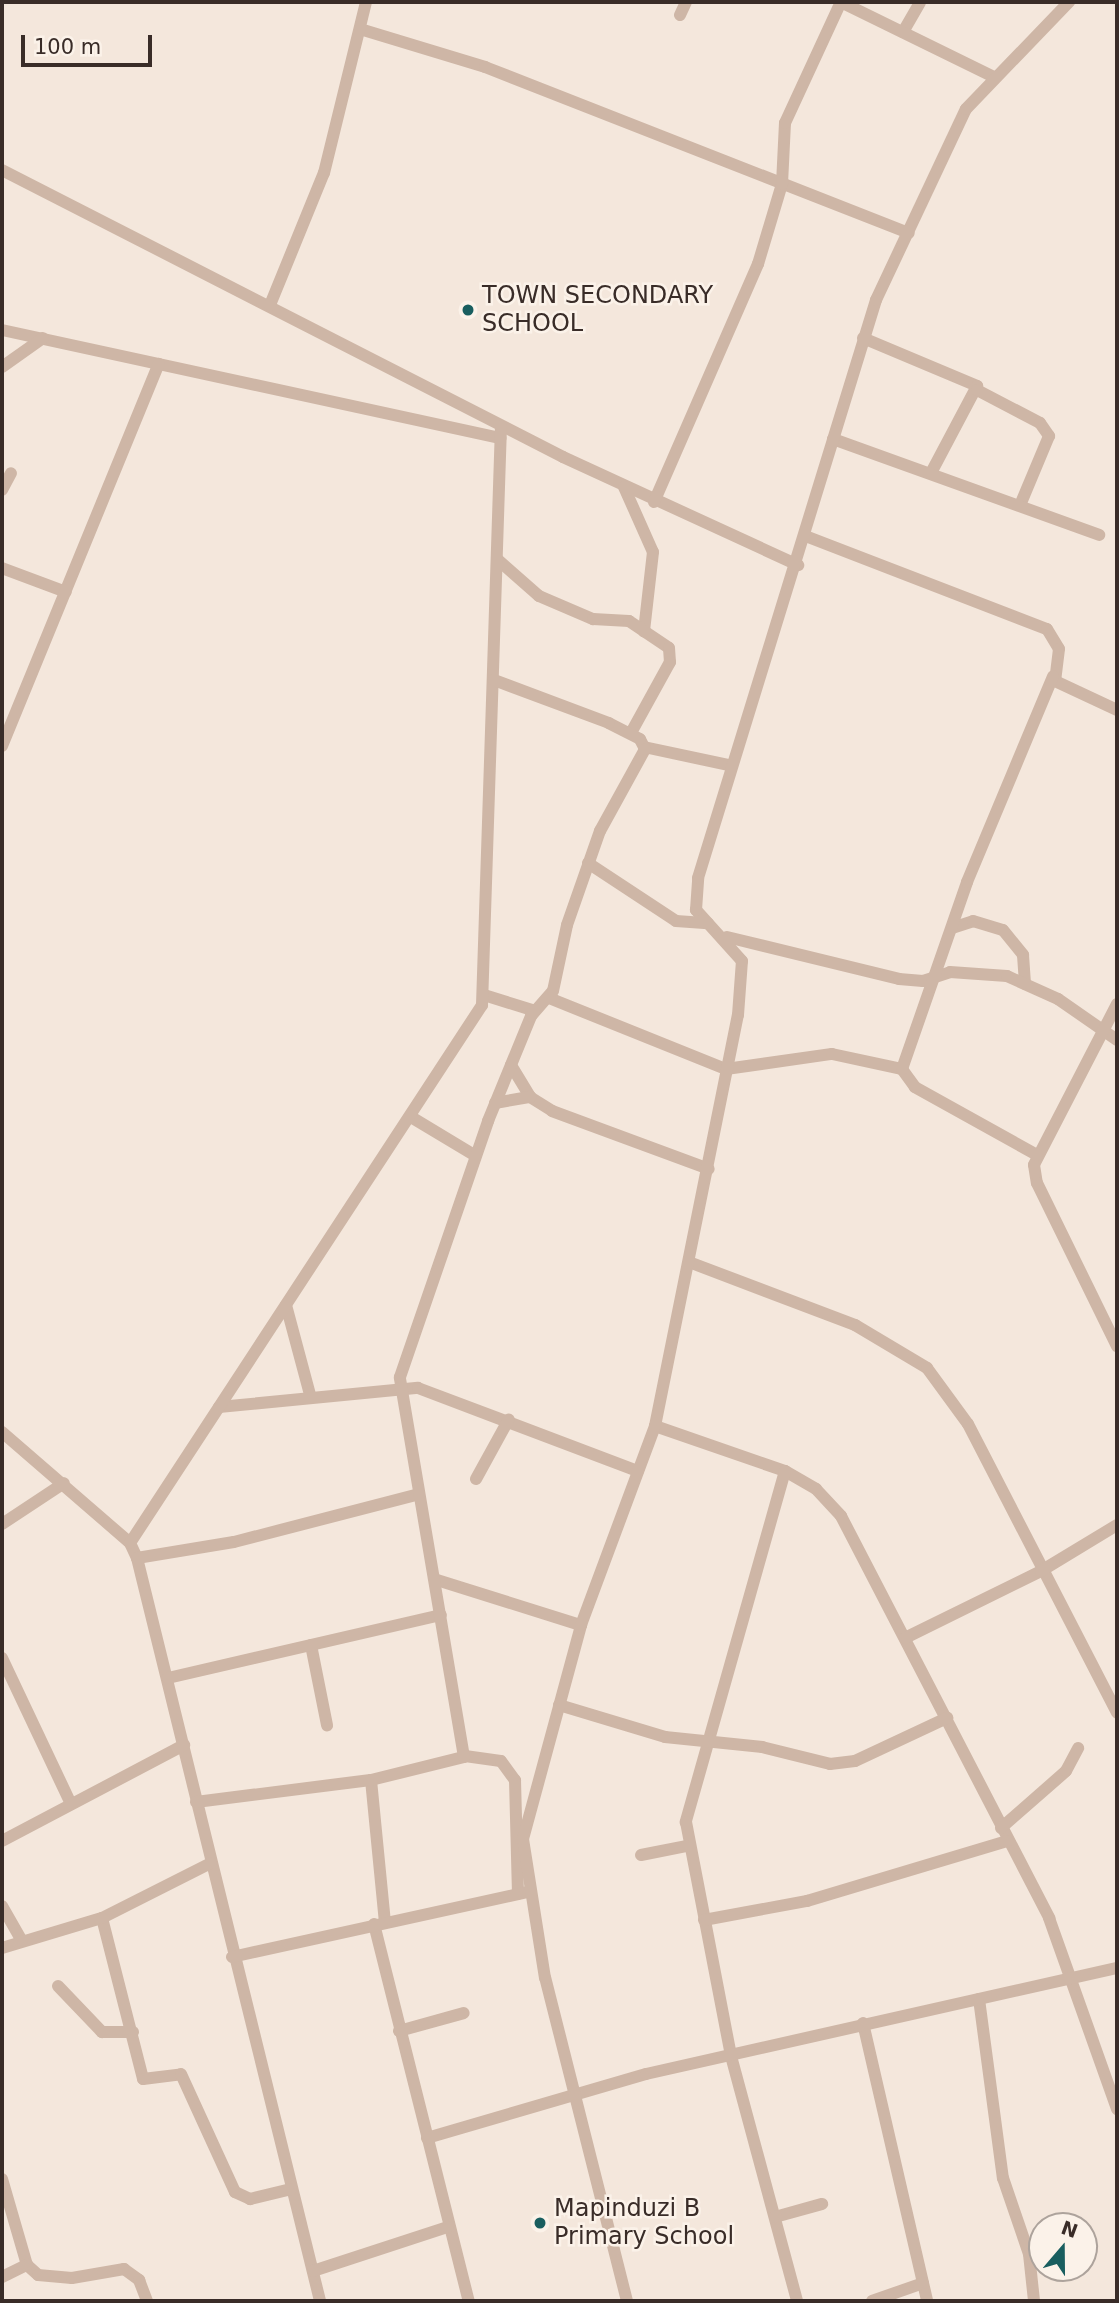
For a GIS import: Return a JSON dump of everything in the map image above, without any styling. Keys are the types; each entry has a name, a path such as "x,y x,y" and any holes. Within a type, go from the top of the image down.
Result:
{"street":[{"path":"270,305 320,186 366,2"},
{"path":"680,15 686,2"},
{"path":"654,502 758,264 782,184 786,120 841,2 994,77"},
{"path":"903,32 920,2"},
{"path":"1069,2 994,77 956,127 863,338 808,537 729,765 695,896 708,923 726,937 899,979 938,975 1005,976 1058,999 1117,1040"},
{"path":"360,29 485,67 909,233"},
{"path":"2,170 270,305 501,432 798,565"},
{"path":"2,330 501,432"},
{"path":"2,367 43,338"},
{"path":"863,338 966,377 977,390 1040,423 1049,436 1021,503"},
{"path":"2,746 159,364"},
{"path":"932,471 977,390"},
{"path":"130,1543 474,1021 484,995 501,432"},
{"path":"834,439 1021,503 1099,535"},
{"path":"2,490 11,473"},
{"path":"624,487 653,552 644,631"},
{"path":"808,537 1048,629 1059,649 1053,676 952,928 938,975 902,1069"},
{"path":"497,559 539,596 590,619 617,618 644,631 672,656 631,733"},
{"path":"2,568 66,592"},
{"path":"1053,676 1062,686 1117,710"},
{"path":"494,680 631,733 644,747 729,765"},
{"path":"465,1756 437,1580 416,1495 398,1386 474,1155 535,1011 549,998 589,863 644,747"},
{"path":"589,863 676,921 708,923"},
{"path":"952,928 974,921 1003,930 1023,955 1024,984"},
{"path":"522,1893 527,1814 581,1625 655,1426 709,1169 744,972 726,937"},
{"path":"484,995 535,1011"},
{"path":"549,998 726,1069 828,1054 902,1069 915,1087 1037,1155"},
{"path":"1117,1004 1105,1034 1037,1155 1037,1183 1117,1346"},
{"path":"511,1065 530,1097 593,1129 709,1169"},
{"path":"495,1103 530,1097"},
{"path":"411,1118 474,1155"},
{"path":"688,1262 855,1325 927,1368 968,1424 1041,1572 1117,1713"},
{"path":"286,1305 311,1398"},
{"path":"219,1408 398,1386 509,1419 638,1471"},
{"path":"476,1479 509,1419"},
{"path":"655,1426 785,1471 816,1489 841,1516 947,1718 1074,1980 1117,2109"},
{"path":"2,1432 65,1483 130,1543 138,1558 232,1957 320,2301"},
{"path":"785,1471 688,1811 687,1846 731,2056 797,2301"},
{"path":"2,1524 65,1483"},
{"path":"138,1558 234,1542 416,1495"},
{"path":"905,1638 1041,1572 1117,1525"},
{"path":"437,1580 581,1625"},
{"path":"168,1678 441,1615"},
{"path":"311,1644 327,1725"},
{"path":"2,1658 70,1802"},
{"path":"559,1705 666,1737 709,1741 844,1763 947,1718"},
{"path":"2,1841 70,1802 184,1745"},
{"path":"1001,1828 1066,1771 1078,1748"},
{"path":"196,1802 371,1780 458,1763 465,1756"},
{"path":"465,1756 501,1761 515,1780 522,1893 627,2301"},
{"path":"371,1780 380,1923 399,2031 469,2301"},
{"path":"704,1920 807,1901 1007,1841"},
{"path":"641,1854 687,1846"},
{"path":"2,1948 102,1918 211,1863"},
{"path":"232,1957 522,1893"},
{"path":"2,1906 22,1941"},
{"path":"102,1918 145,2080 181,2074 235,2192 250,2199 291,2189"},
{"path":"427,2138 574,2093 863,2022 1074,1980 1117,1968"},
{"path":"58,1986 102,2032 133,2032"},
{"path":"979,1999 1001,2167 1029,2254 1034,2301"},
{"path":"399,2031 464,2013"},
{"path":"863,2022 927,2301"},
{"path":"2,2179 27,2265 50,2278 124,2269 139,2280 147,2301"},
{"path":"775,2217 822,2204"},
{"path":"313,2271 448,2227"},
{"path":"2,2277 27,2265"},
{"path":"872,2301 923,2283"}],"place":[{"name":"TOWN SECONDARY SCHOOL","path":"468,310"},
{"name":"Mapinduzi B Primary School","path":"540,2223"}]}
